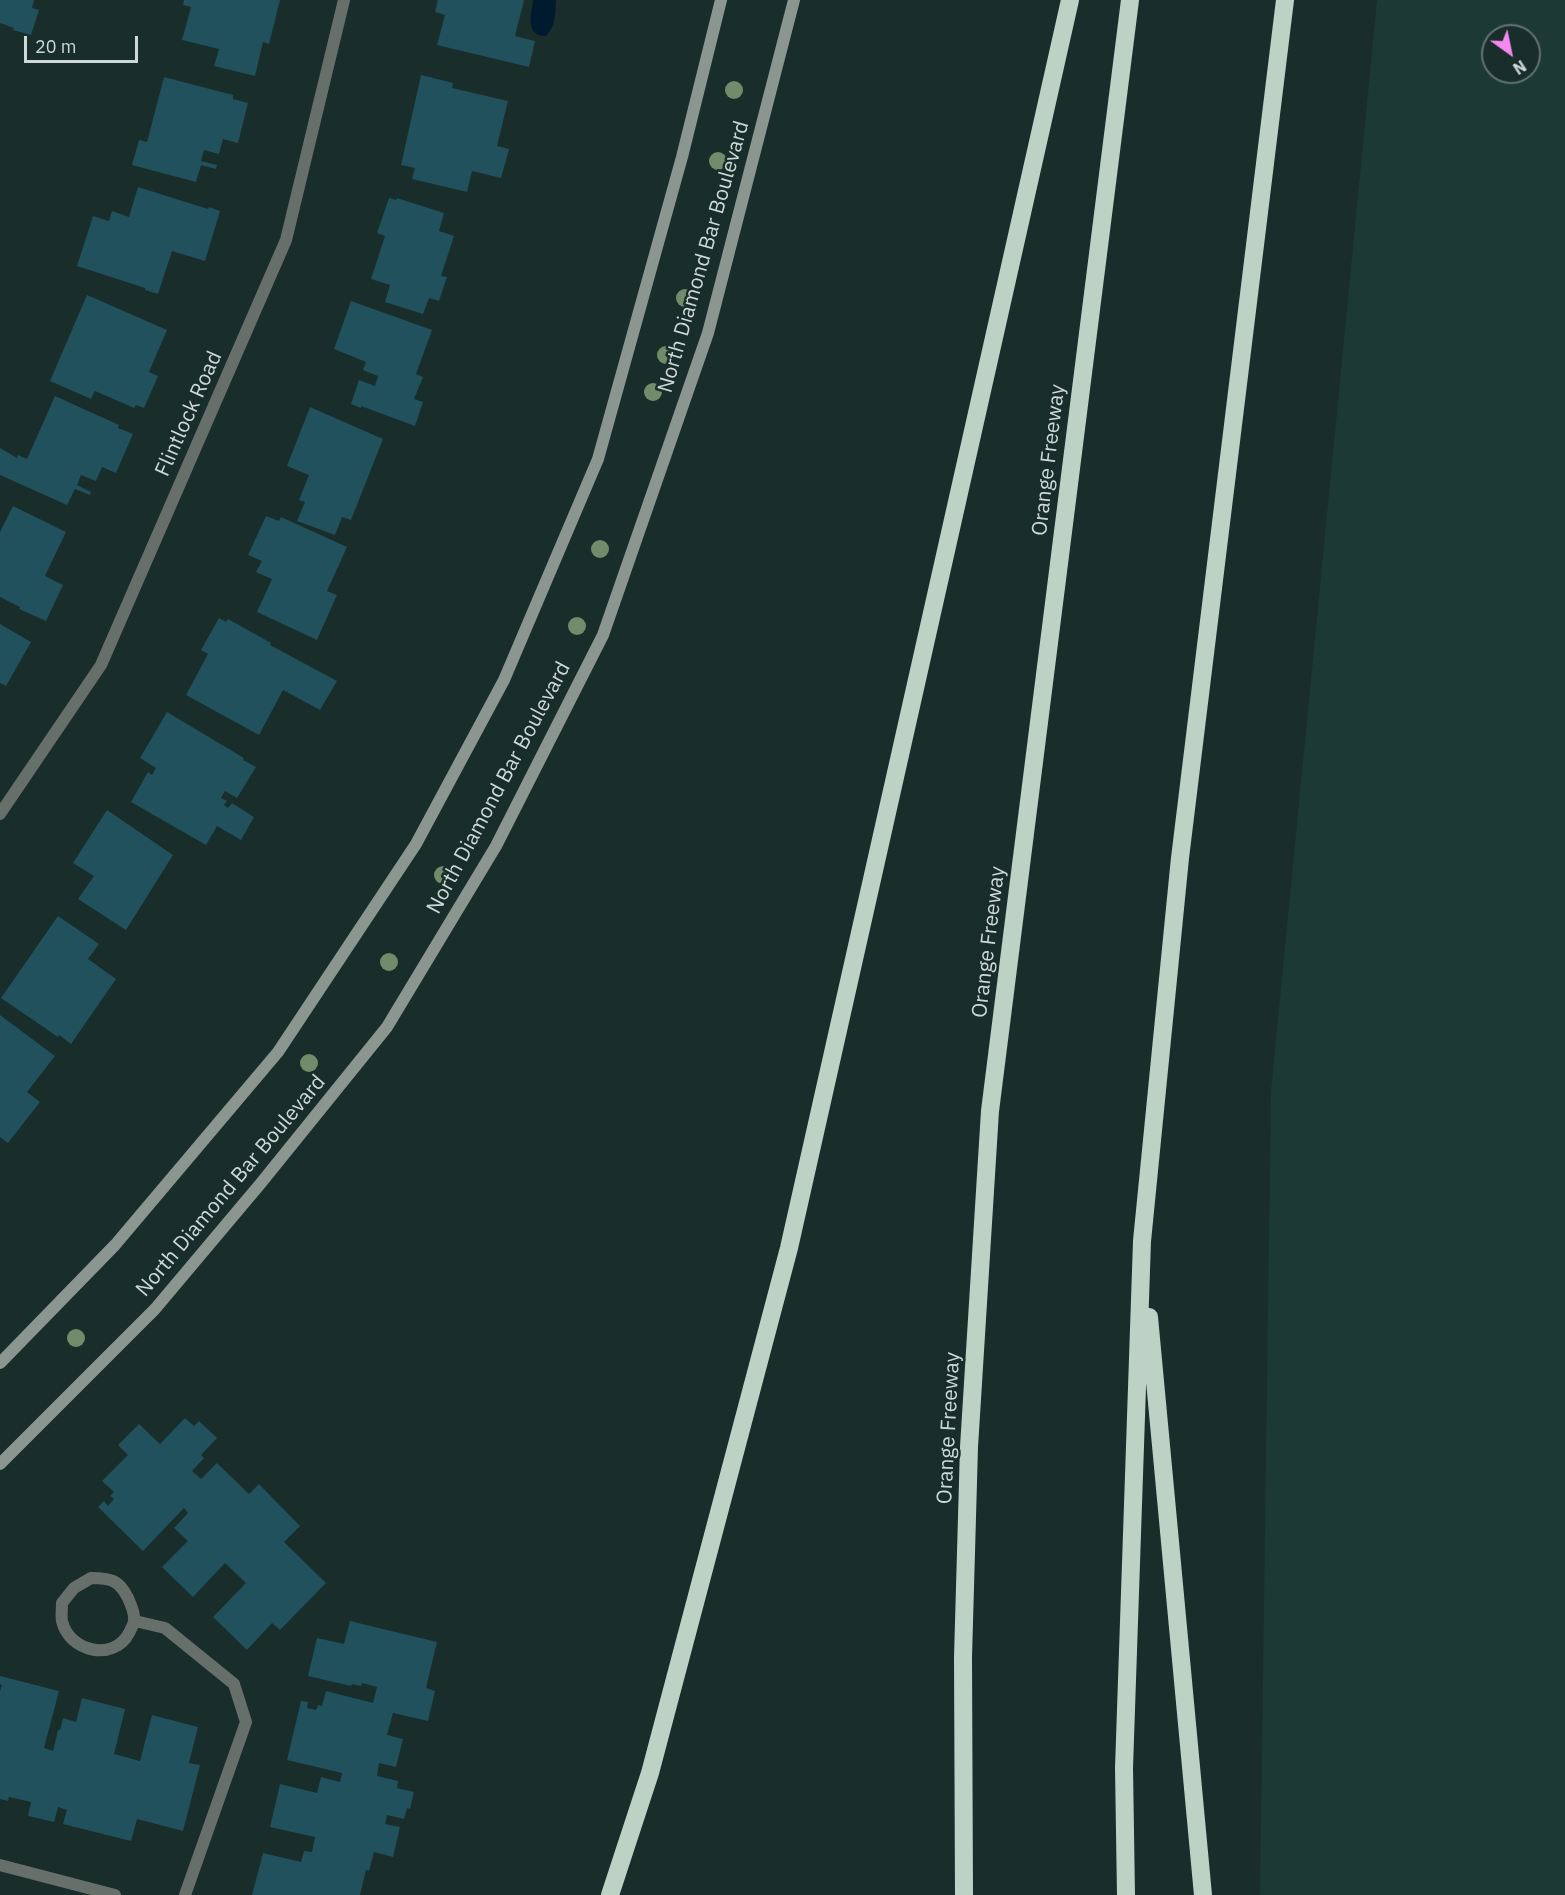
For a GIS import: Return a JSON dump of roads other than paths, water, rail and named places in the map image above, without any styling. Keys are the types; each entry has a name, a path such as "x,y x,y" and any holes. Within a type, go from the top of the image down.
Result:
{"highway":[{"path":"609,1895 650,1773 789,1248 1070,0"},
{"name":"Orange Freeway","path":"964,1895 963,1657 969,1448 990,1111 1130,0"},
{"path":"1126,1895 1124,1768 1142,1242 1180,858 1285,0"},
{"path":"1142,1242 1203,1895"}],"main road":[{"path":"0,1363 115,1245 278,1052 416,844 504,680 598,459 682,157 720,0"},
{"name":"North Diamond Bar Boulevard","path":"0,1464 155,1309 261,1183 387,1027 496,846 603,635 708,333 794,0"}],"street":[{"name":"Flintlock Road","path":"0,814 101,665 286,240 344,0"},
{"path":"92,1578 107,1578 122,1586 131,1605 135,1621 126,1639 108,1650 89,1649 73,1641 62,1622 62,1603 74,1588 92,1578"},
{"path":"135,1621 165,1628 234,1684 246,1722 185,1895"},
{"path":"0,1865 115,1895"}],"water":[{"path":"533,0 556,0 553,24 546,36 539,35 532,28"}]}
